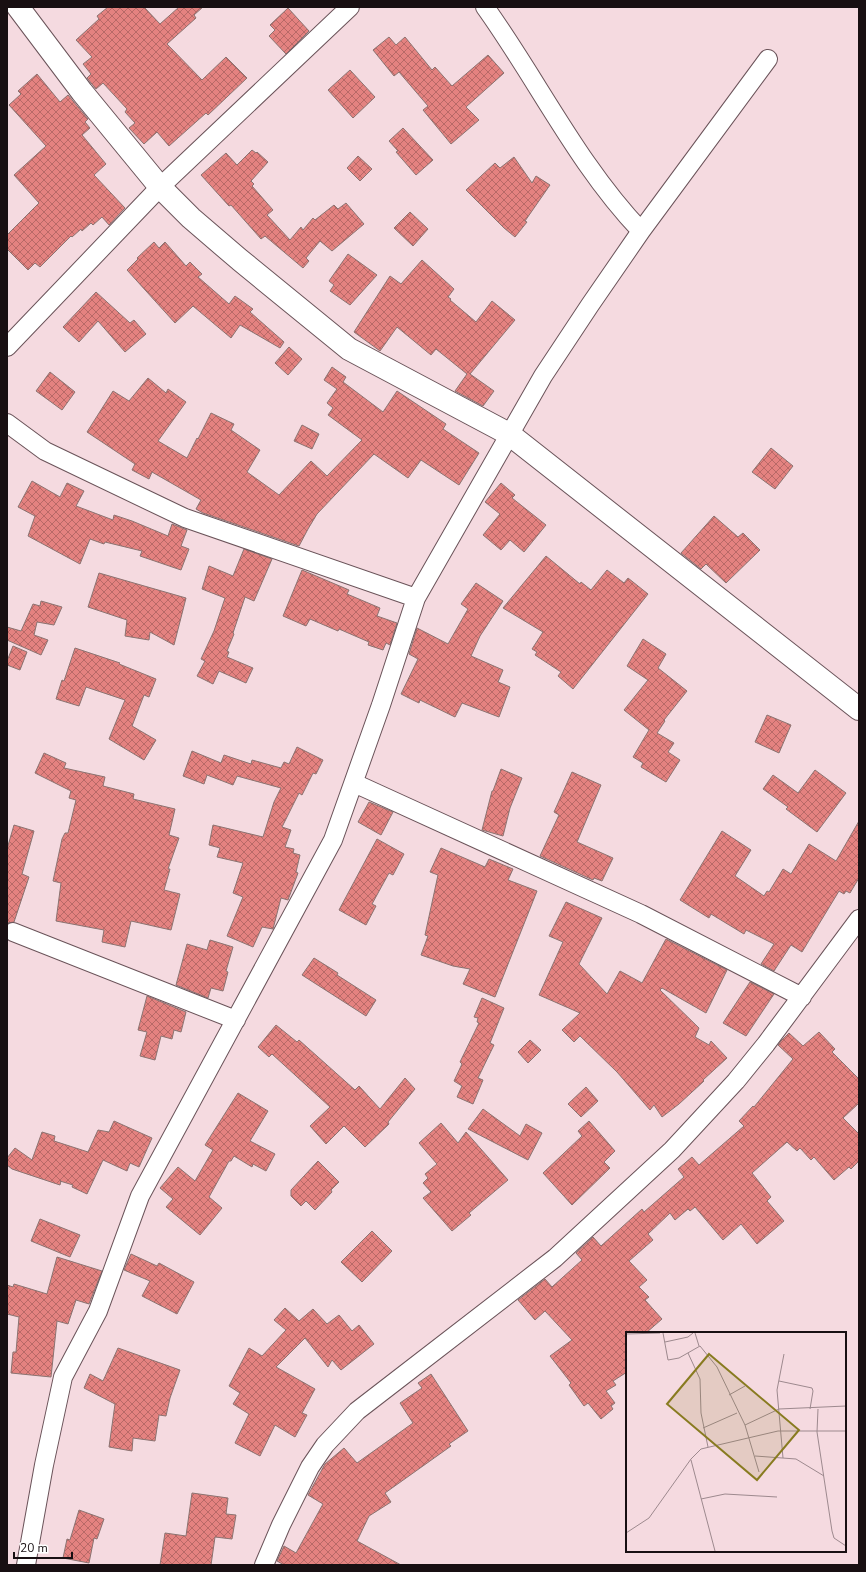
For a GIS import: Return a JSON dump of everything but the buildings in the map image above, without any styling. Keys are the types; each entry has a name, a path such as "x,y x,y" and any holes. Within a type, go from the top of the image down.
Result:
{"main road":[{"path":"18,7 82,92 160,186 191,218 235,256 349,349 509,434 859,709"}],"street":[{"path":"7,347 160,186 350,7"},
{"path":"485,7 500,28 569,137 607,192 641,232"},
{"path":"26,1565 44,1465 63,1377 98,1311 140,1196 333,840 354,783 416,598 547,369 641,232 768,59"},
{"path":"7,423 45,452 185,518 416,598"},
{"path":"354,783 641,914 802,996"},
{"path":"264,1565 281,1525 310,1467 331,1440 357,1412 555,1258 672,1150 736,1081 859,919"},
{"path":"13,932 236,1020"}]}
